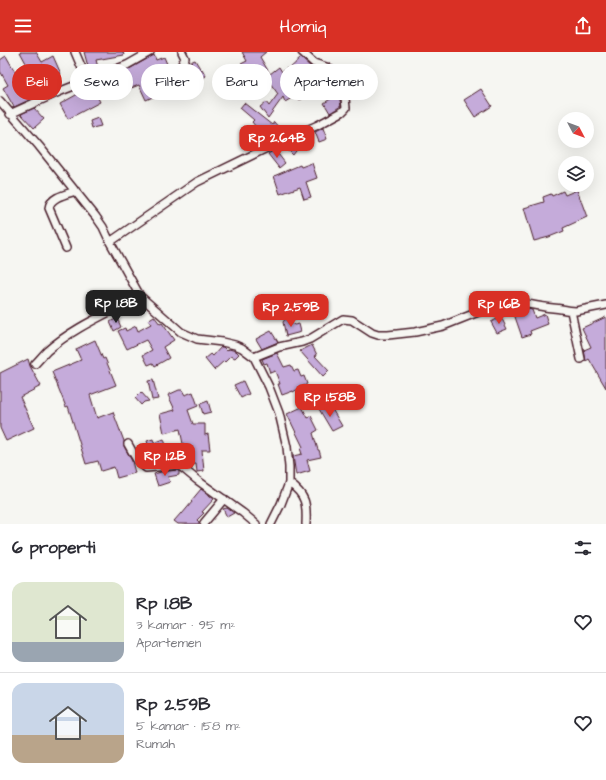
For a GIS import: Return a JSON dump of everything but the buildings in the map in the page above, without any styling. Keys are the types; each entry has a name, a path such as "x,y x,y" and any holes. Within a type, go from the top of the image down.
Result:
{"street":[{"path":"75,52 80,64"},
{"path":"130,64 150,52"},
{"path":"182,52 185,58 182,64"},
{"path":"110,242 197,182 318,125 342,112 346,108 345,98 341,85 336,77 329,68 314,63 302,52"},
{"path":"10,114 70,88"},
{"path":"0,101 96,217 103,227 140,296 181,332 197,339 235,345 242,348 254,357 269,387 279,413 290,468 289,483 271,524"},
{"path":"66,248 49,205 59,197 76,191"},
{"path":"35,364 47,351 87,323 140,296"},
{"path":"254,357 310,339 343,318 352,320 372,333 378,335 388,335 415,332 443,326 501,303 510,301 547,308 560,308 576,312 606,305"},
{"path":"571,311 581,359"},
{"path":"128,444 137,460 146,468 179,465 256,524"},
{"path":"289,483 296,488 304,498 306,524"},
{"path":"204,524 224,499"}]}
